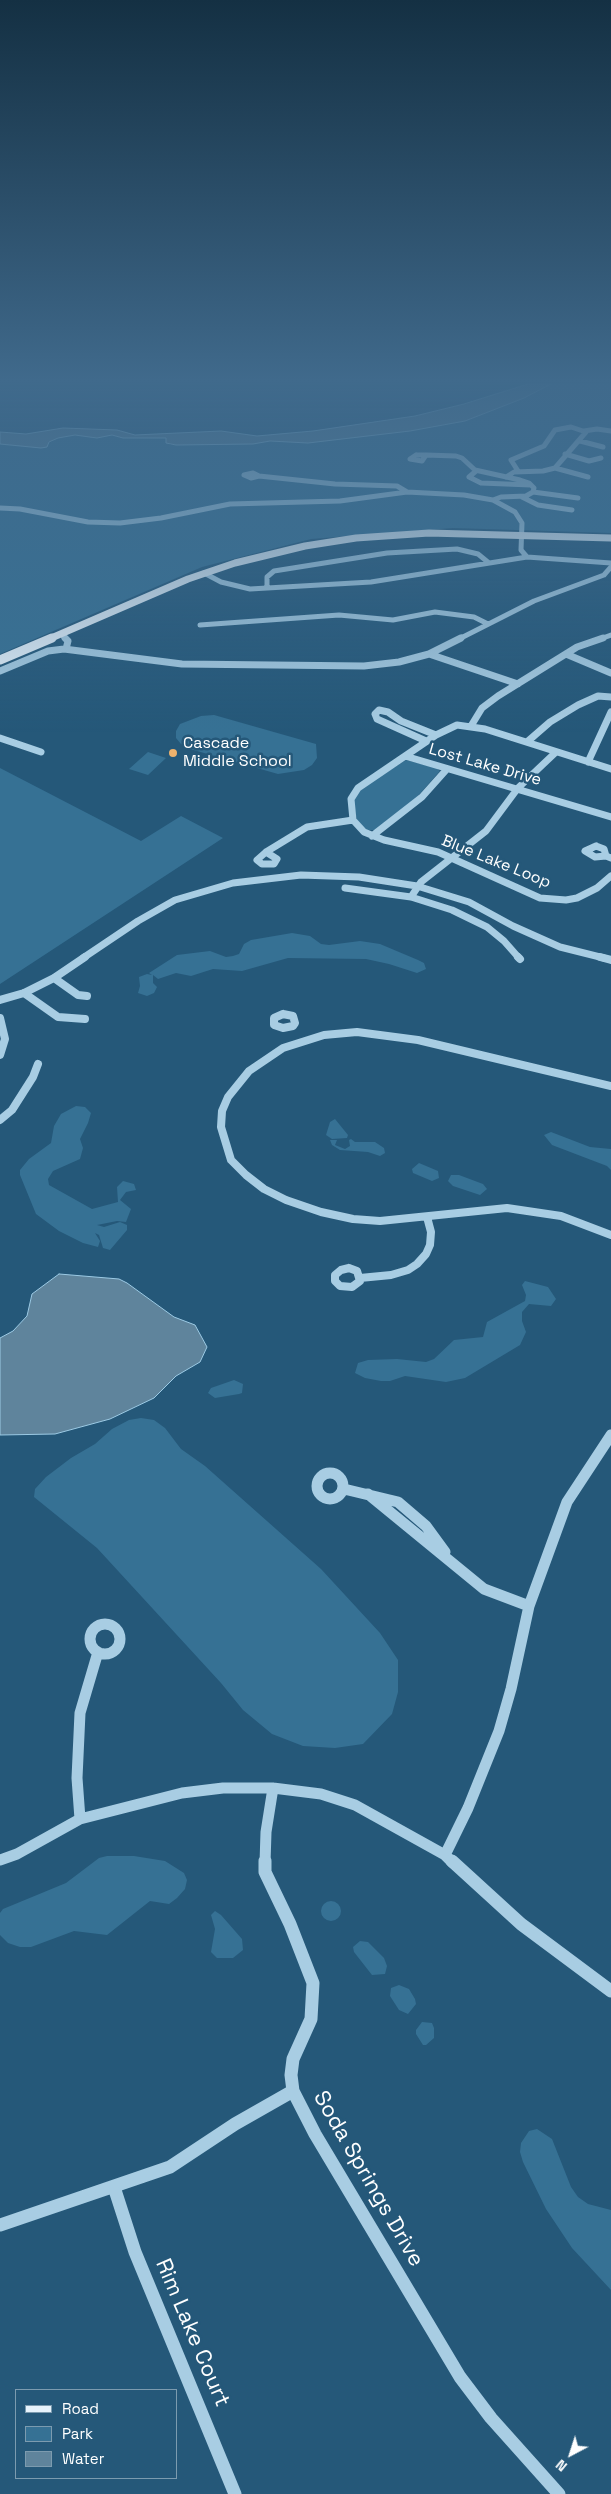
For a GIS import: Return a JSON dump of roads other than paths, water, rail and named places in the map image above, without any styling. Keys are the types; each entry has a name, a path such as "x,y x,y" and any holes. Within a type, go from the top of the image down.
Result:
{"main road":[{"path":"0,660 204,573 279,551 356,538 429,532 611,538"}],"street":[{"path":"0,508 20,509 88,522 120,523 161,518 230,504 345,500"},
{"path":"495,500 511,509 519,517 522,523 520,534 521,550 527,557"},
{"path":"530,500 538,505 572,510"},
{"path":"267,588 266,577 274,572 387,552 457,549 478,554 489,563"},
{"path":"204,573 233,586 250,590 371,582 527,557 611,563"},
{"path":"0,672 48,651 66,650 182,664 235,666 381,665 429,654 534,601 604,575 611,567"},
{"path":"200,625 338,615 394,620 435,612 474,617 488,624"},
{"path":"62,634 68,641 66,650"},
{"path":"470,726 488,702 585,643 611,635"},
{"path":"429,654 518,684"},
{"path":"566,654 611,673"},
{"path":"526,742 550,722 578,705 598,696 611,697"},
{"path":"426,741 378,719 375,714 379,710 388,712 401,721 436,735"},
{"path":"588,762 611,712"},
{"path":"266,852 307,827 353,820 351,799 353,793 426,741 451,726 470,726 611,768"},
{"path":"0,738 41,752"},
{"path":"411,897 417,886 486,832 518,788 556,752"},
{"name":"Lost Lake Drive","path":"405,756 518,788 611,819"},
{"path":"372,836 422,797 446,769"},
{"name":"Blue Lake Loop","path":"353,820 358,827 372,836 427,849 453,858 540,898 549,900 577,898 597,888 611,876"},
{"path":"0,1000 24,993 54,978 175,900 244,881 301,875 360,877 417,886 468,902 520,930 560,947 611,960"},
{"path":"345,888 411,897 471,918 504,941 520,959"},
{"path":"54,978 78,995 87,996"},
{"path":"24,993 58,1017 85,1019"},
{"path":"0,1018 4,1039 0,1054"},
{"path":"289,1028 300,1041"},
{"path":"611,1086 427,1042 357,1032 324,1035 300,1041 265,1058 249,1071 228,1097 222,1111 221,1127 231,1160 246,1176 264,1189 286,1200 321,1212 353,1219 380,1221 507,1208 561,1216 589,1224 611,1235"},
{"path":"0,1120 12,1110 33,1077 38,1064"},
{"path":"360,1278 391,1275 408,1270 417,1264 426,1254 430,1245 431,1232 426,1217"},
{"path":"446,1855 468,1808 499,1731 511,1689 529,1606 567,1502 611,1435"},
{"path":"344,1489 368,1494 484,1589 529,1606"},
{"path":"80,1819 77,1778 80,1713 98,1652"},
{"path":"0,1860 17,1854 80,1819 182,1793 223,1788 273,1788 321,1794 355,1805 446,1855 521,1924 611,1991"},
{"name":"Soda Springs Drive","path":"273,1788 266,1832 265,1872 290,1924 313,1983 311,2019 293,2059 292,2091 315,2134 460,2377 491,2418 559,2494"},
{"path":"0,2225 170,2167 235,2124 292,2091"},
{"name":"Rim Lake Court","path":"114,2186 135,2252 236,2494"}],"water":[{"path":"59,1274 119,1279 174,1317 195,1325 207,1347 200,1362 176,1376 154,1398 110,1419 55,1434 0,1435 0,1338 13,1331 27,1316 32,1294"}],"place":[{"name":"Cascade Middle School","path":"173,753"}]}
